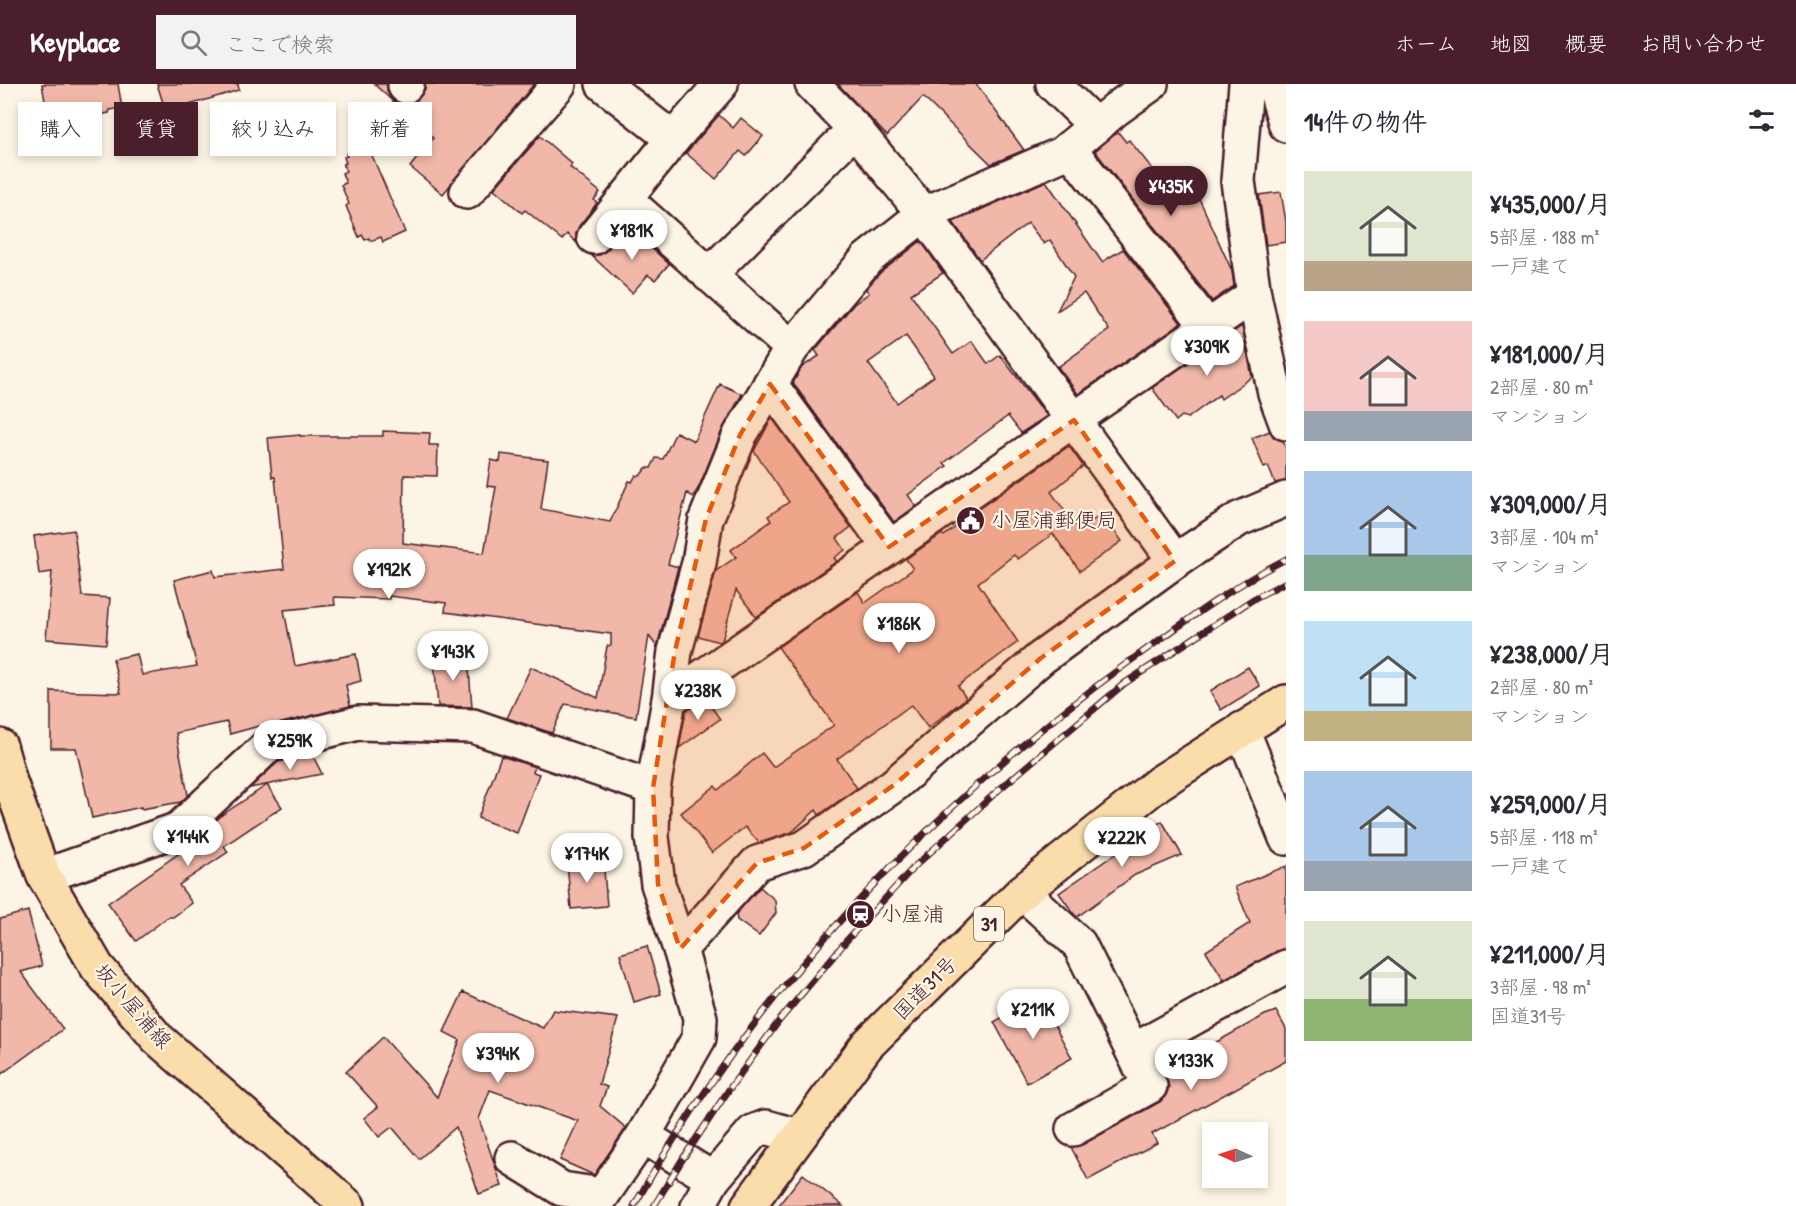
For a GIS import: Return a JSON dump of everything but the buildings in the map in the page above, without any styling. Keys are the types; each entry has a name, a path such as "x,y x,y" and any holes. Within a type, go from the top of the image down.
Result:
{"main road":[{"name":"国道31号","path":"748,1206 867,1045 1022,892 1159,783 1286,702"},
{"name":"坂小屋浦線","path":"0,746 19,810 44,876 97,967 157,1038 348,1206"}],"street":[{"path":"467,192 559,84"},
{"path":"603,84 673,139"},
{"path":"594,237 673,139 722,84"},
{"path":"812,84 855,129 924,214 1175,561"},
{"path":"1053,84 1096,126"},
{"path":"512,1158 562,1189 598,1201 643,1136 699,1038 700,1018 658,884 652,837 653,788 669,700 675,651 699,563 706,519 740,435 770,384 792,348 867,259 924,214 1062,154 1151,84"},
{"path":"1246,84 1238,181 1254,295 1275,393 1286,423"},
{"path":"1274,84 1286,125"},
{"path":"709,275 855,129"},
{"path":"1069,148 1208,327"},
{"path":"624,200 792,348"},
{"path":"669,700 1254,295"},
{"path":"770,384 890,547"},
{"path":"680,949 757,863 804,848 894,785 1041,658 1175,561 1239,519 1286,498"},
{"path":"44,876 179,829 269,745 357,723 473,726 653,788"},
{"path":"1242,729 1286,838"},
{"path":"1022,892 1079,944 1150,1086 1072,1129"},
{"path":"1132,1051 1286,967"},
{"path":"643,1136 706,1192 753,1132 766,1127 798,1136"}],"highlighted area":[{"path":"770,384 889,547 1074,420 1175,561 1041,658 894,785 804,848 757,863 680,949 658,884 653,788 675,651 706,519 740,435"}],"railway":[{"path":"634,1206 682,1127 734,1051 791,978 851,909 915,843 1053,720 1126,664 1224,595 1286,559"},
{"path":"654,1206 730,1088 779,1021 847,940 914,867 1002,787 1125,683 1255,598 1286,582"}],"place":[{"name":"小屋浦郵便局","path":"970,520"},
{"name":"小屋浦","path":"860,914"}]}
